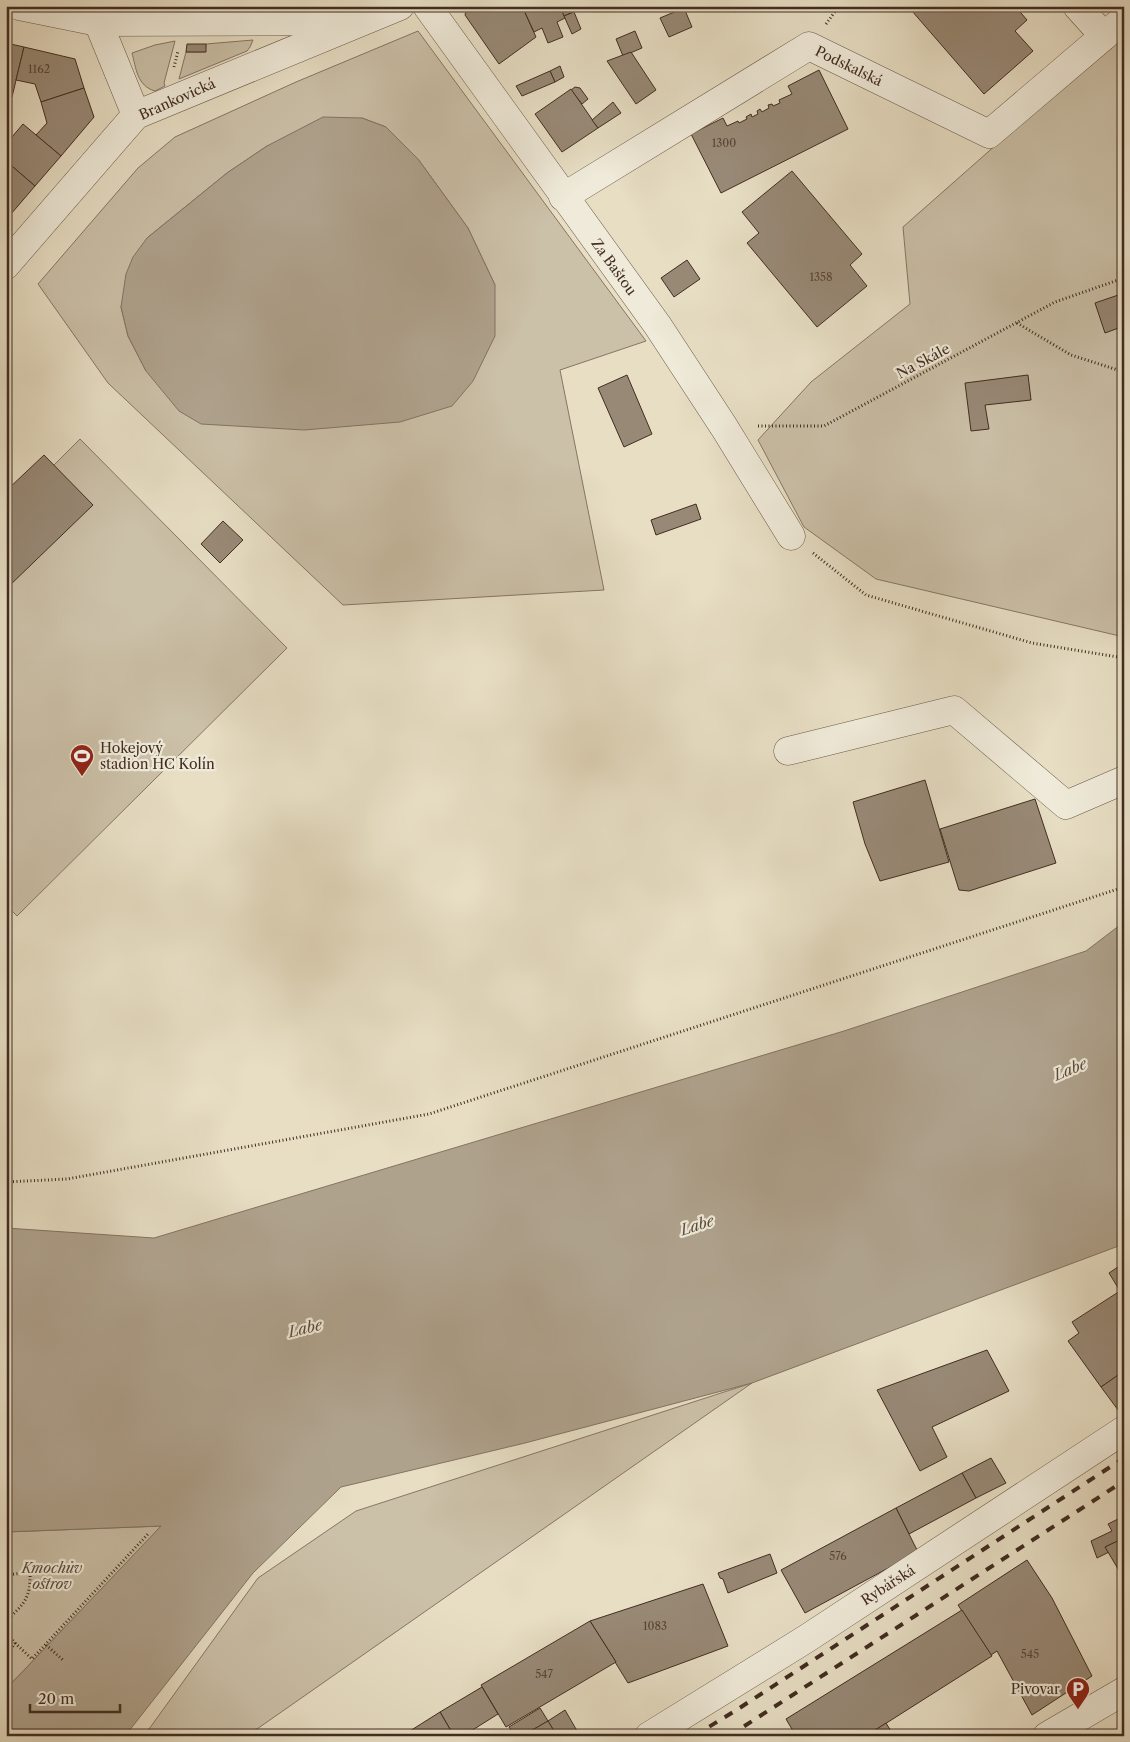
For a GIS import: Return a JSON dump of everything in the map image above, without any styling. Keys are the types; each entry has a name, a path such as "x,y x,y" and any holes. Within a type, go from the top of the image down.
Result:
{"street":[{"path":"19,6 98,22 364,13"},
{"name":"Brankovická","path":"6,265 136,115 364,13 400,6"},
{"name":"Za Baštou","path":"427,6 563,197 658,326 724,427 791,536"},
{"path":"1077,6 1114,27"},
{"path":"98,22 136,115"},
{"name":"Podskalská","path":"563,197 810,46 988,134 1114,27"},
{"path":"788,751 954,710 1066,805 1124,780"},
{"name":"Rybářská","path":"649,1736 806,1639 1124,1430"},
{"path":"1048,1736 1124,1691"}],"path":[{"name":"Na Skále","path":"724,427 824,426 1055,302 1124,278"},
{"path":"1017,323 1071,355 1124,372"},
{"path":"791,536 866,595 1032,643 1124,658"},
{"path":"6,1182 67,1179 429,1114 1124,886"},
{"path":"6,1632 15,1644 32,1659 148,1534"},
{"path":"6,1575 77,1568"},
{"path":"6,1621 25,1603 30,1585 30,1572"},
{"path":"6,1656 15,1644"},
{"path":"46,1645 63,1660"}],"green space":[{"path":"418,31 646,341 560,370 604,590 343,605 108,383 38,284 138,168 175,137 296,82","holes":["362,118 386,127 418,159 468,228 495,285 146,371 128,336 121,307 147,238 227,173 267,146"]},
{"path":"1124,32 1124,637 876,579 804,527 758,440 811,382 910,304 903,227"},
{"path":"253,40 247,51 179,79 186,52 205,52 206,44"},
{"path":"175,41 164,83 165,86 155,91 149,89 138,76 132,53 155,45"},
{"name":"Hokejový stadion HC Kolín","path":"80,439 287,648 17,916 6,905 6,513"},
{"path":"752,1383 247,1736 144,1736 258,1578 356,1511"},
{"name":"Kmochův ostrov","path":"162,1526 6,1689 6,1532"}],"water":[{"path":"323,117 362,118 386,127 418,159 468,228 495,285 495,336 473,381 452,406 400,422 304,430 201,424 179,411 146,371 128,336 121,307 126,274 133,257 147,238 227,173 267,146"},
{"name":"Labe","path":"1124,922 1124,1244 752,1383 525,1443 341,1487 253,1573 125,1736 6,1736 6,1689 161,1526 6,1532 6,1228 154,1238 844,1031 1086,951"}],"building":[{"path":"522,6 536,37 499,64 465,15 467,7"},
{"path":"522,6 560,6 565,18 557,22 563,37 548,43 542,28 534,32"},
{"path":"560,6 587,6 564,16"},
{"path":"672,6 683,6 684,8 675,12"},
{"path":"732,6 749,6 735,12"},
{"path":"918,6 1015,6 1027,20 1015,31 1033,51 984,94 912,11"},
{"path":"684,8 692,27 669,37 660,18"},
{"path":"574,12 581,29 572,34 564,16"},
{"path":"635,31 642,48 623,56 616,39"},
{"path":"6,43 24,47 12,97 6,95"},
{"path":"187,44 206,44 206,52 186,52"},
{"path":"24,47 75,59 84,88 41,102 35,84 16,80"},
{"path":"631,52 656,90 636,104 607,61"},
{"path":"560,66 564,77 555,82 550,71"},
{"path":"819,70 848,129 721,193 691,134 723,118 727,126 738,121 739,123 747,119 746,117 751,114 752,117 758,114 757,111 760,109 762,112 769,108 768,105 772,104 773,106 780,103 779,100 792,94 788,86"},
{"path":"550,71 555,82 522,96 516,86"},
{"path":"575,87 580,88 588,99 582,104 571,90"},
{"path":"84,88 94,117 61,156 36,135 47,123 41,102"},
{"path":"571,89 598,128 562,152 535,114"},
{"path":"613,102 621,113 598,128 592,120"},
{"path":"23,124 61,156 35,186 6,161 6,144"},
{"path":"6,161 35,186 11,214 6,210"},
{"path":"792,171 862,254 850,265 867,286 817,327 747,243 759,233 742,212"},
{"path":"687,260 700,279 674,297 661,278"},
{"path":"1124,293 1124,326 1105,333 1095,303"},
{"path":"627,375 652,434 624,447 598,388"},
{"path":"1028,375 1031,400 985,405 989,429 971,431 965,383"},
{"path":"44,455 93,505 6,589 6,491"},
{"path":"696,504 701,519 656,535 651,520"},
{"path":"223,521 243,540 220,563 201,544"},
{"path":"1124,584 1124,598 1119,586"},
{"path":"925,780 949,862 880,881 865,844 853,802"},
{"path":"1035,799 1056,863 969,891 959,890 940,829"},
{"path":"1124,1263 1124,1371 1101,1387 1068,1341 1079,1333 1072,1322 1120,1291 1109,1273"},
{"path":"987,1350 1009,1391 932,1427 947,1457 920,1471 877,1390"},
{"path":"1124,1371 1124,1418 1101,1387"},
{"path":"991,1458 1006,1483 976,1498 962,1473"},
{"path":"962,1473 976,1498 909,1534 896,1508"},
{"path":"896,1508 918,1552 805,1613 781,1570"},
{"path":"1124,1516 1124,1538 1105,1547 1109,1552 1097,1558 1091,1541 1112,1531 1108,1524"},
{"path":"1124,1538 1124,1579 1105,1547"},
{"path":"770,1554 777,1573 728,1593 723,1579 720,1578 718,1573"},
{"path":"1027,1560 1052,1598 1092,1676 1032,1715 997,1651 991,1655 958,1605"},
{"path":"703,1584 728,1646 628,1683 590,1621"},
{"path":"962,1610 992,1656 866,1736 796,1736 786,1719"},
{"path":"590,1621 616,1662 506,1727 481,1685"},
{"path":"482,1687 498,1714 463,1736 454,1736 440,1712"},
{"path":"540,1708 548,1721 522,1736 515,1736 509,1727"},
{"path":"565,1710 580,1736 557,1736 548,1721"},
{"path":"440,1712 454,1736 402,1736"},
{"path":"548,1721 557,1736 522,1736"},
{"path":"886,1723 894,1736 866,1736"}],"railway":[{"path":"694,1736 1124,1458"},
{"path":"729,1736 1124,1481"}],"place":[{"name":"Hokejový stadion HC Kolín","path":"82,777"},
{"name":"Pivovar","path":"1078,1710"}]}
